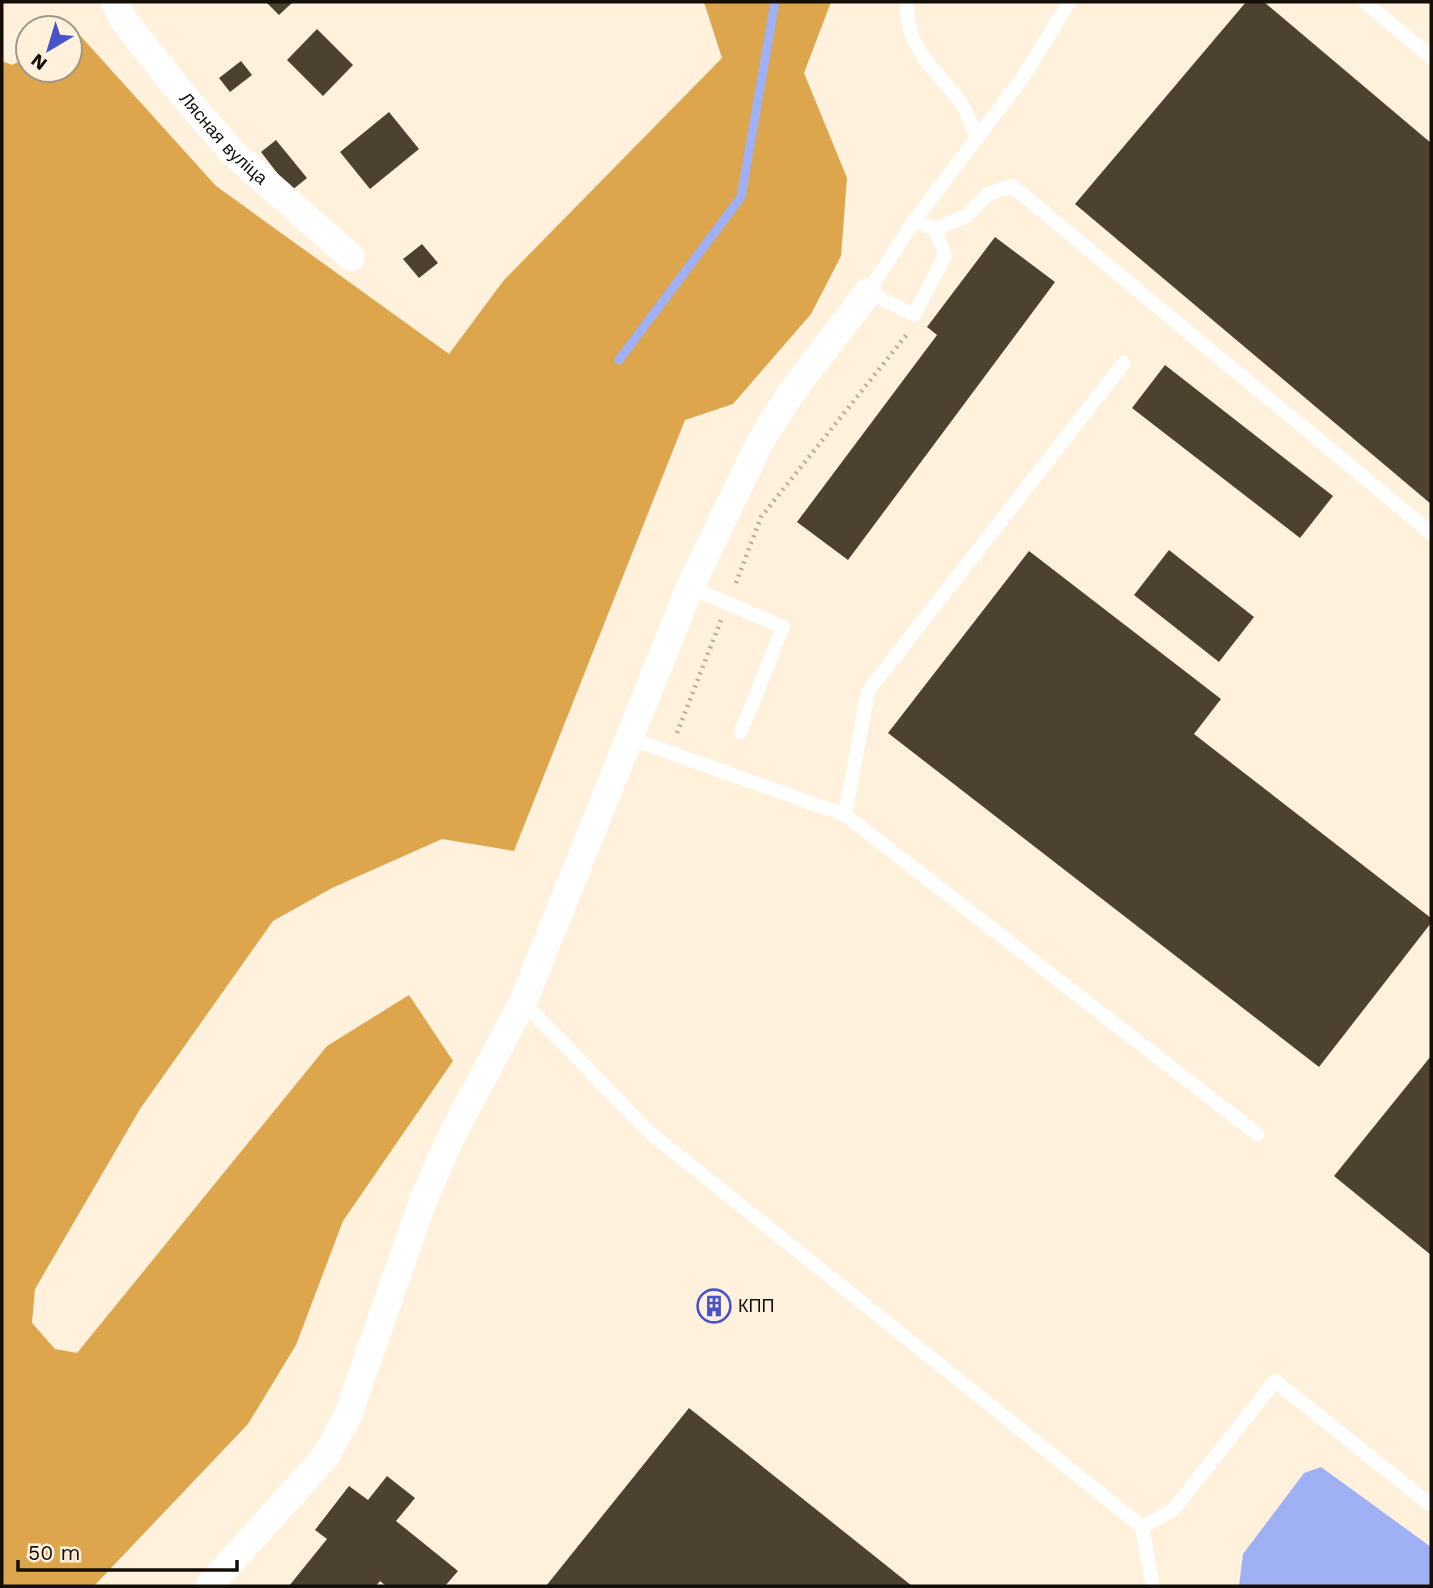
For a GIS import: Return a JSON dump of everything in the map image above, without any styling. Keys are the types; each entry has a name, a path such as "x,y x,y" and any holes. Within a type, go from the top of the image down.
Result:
{"street":[{"name":"Лясная вуліца","path":"115,2 122,18 232,152 351,257"},
{"path":"209,1586 326,1456 348,1415 424,1198 452,1135 523,1002 690,587 760,442 791,393 868,292"}],"lane":[{"path":"907,2 911,41 938,78 960,101 977,139"},
{"path":"935,229 945,256 914,315 868,292 914,221 1024,76 1069,2"},
{"path":"1365,2 1431,57"},
{"path":"914,221 935,229 967,216 988,194 1012,186 1431,533"},
{"path":"845,815 868,691 1124,363"},
{"path":"690,587 783,627 741,732"},
{"path":"629,738 845,815 1257,1134"},
{"path":"523,1002 649,1132 1142,1527 1153,1586"},
{"path":"1142,1527 1174,1508 1275,1381 1428,1503"}],"path":[{"path":"670,753 761,517 908,334 914,315"}],"shaded area":[{"path":"704,2 831,2 804,73 847,178 841,256 811,314 733,404 685,420 514,851 442,839 332,888 273,921 140,1109 35,1289 32,1323 55,1349 77,1353 327,1046 409,995 453,1061 343,1221 296,1345 248,1424 94,1586 2,1586 2,61 14,64 14,84 84,84 84,40 216,186 449,354 504,280 722,58"}],"water":[{"path":"1321,1467 1431,1547 1431,1586 1239,1586 1243,1554 1304,1473"}],"building":[{"path":"266,2 293,2 279,15"},
{"path":"1246,2 1264,2 1431,143 1431,504 1075,204"},
{"path":"317,29 353,65 323,96 287,60"},
{"path":"241,61 252,75 230,92 219,78"},
{"path":"389,112 419,149 370,189 340,152"},
{"path":"276,140 307,178 291,191 261,152"},
{"path":"995,237 1055,282 848,560 797,522 937,335 927,327"},
{"path":"422,244 438,263 419,278 403,259"},
{"path":"1165,365 1333,496 1300,538 1132,408"},
{"path":"1169,550 1254,617 1219,662 1134,595"},
{"path":"1029,551 1221,699 1194,734 1431,918 1431,923 1319,1067 888,733"},
{"path":"1431,1056 1431,1255 1334,1176"},
{"name":"КПП","path":"713,1292 729,1306 716,1321 700,1307"},
{"path":"689,1408 912,1586 546,1586"},
{"path":"387,1476 415,1498 396,1521 458,1571 445,1586 386,1586 380,1581 376,1586 289,1586 327,1539 315,1530 349,1486 368,1500"}],"waterway":[{"path":"619,360 741,197 775,2"}],"place":[{"name":"КПП","path":"714,1306"}]}
